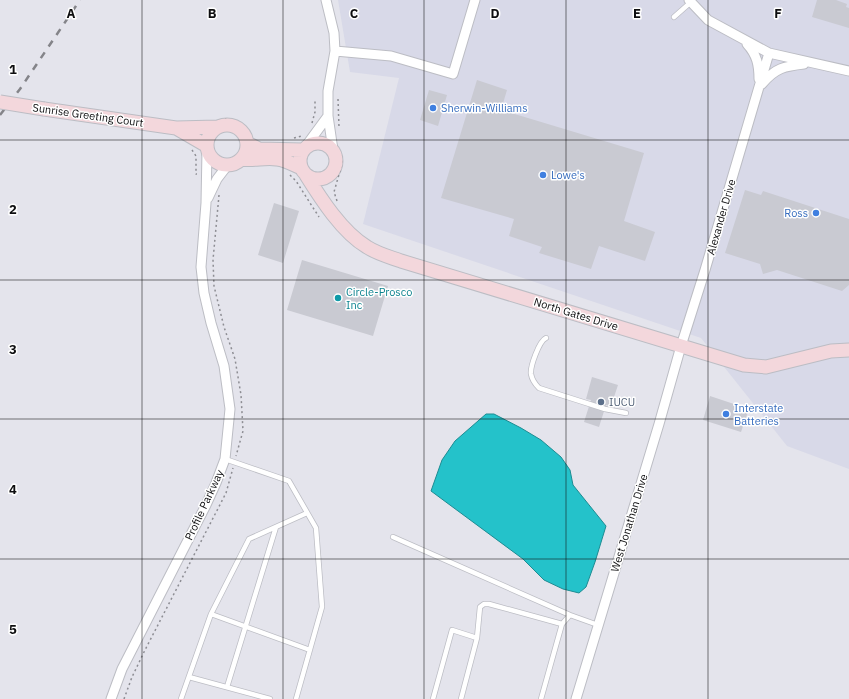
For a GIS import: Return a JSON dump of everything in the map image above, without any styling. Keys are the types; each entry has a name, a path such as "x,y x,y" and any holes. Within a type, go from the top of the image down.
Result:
{"street":[{"path":"242,159 251,160 275,158 284,160 316,179 321,179 330,174 333,170 337,150 328,116 328,91 335,51 334,33 326,0"},
{"path":"335,51 391,56 453,74 475,0"},
{"path":"691,1 708,20 769,53 849,71"},
{"name":"Alexander Drive","path":"730,33 754,52 758,62 760,87"},
{"name":"Alexander Drive","path":"680,346 705,270 769,53"},
{"name":"Alexander Drive","path":"760,87 769,75 779,69 810,63"},
{"name":"Sunrise Greeting Court","path":"0,102 176,128 219,123"},
{"path":"304,172 300,159 304,144 328,116"},
{"path":"249,139 247,150 242,159 227,166 214,161 207,148 208,136 219,123 237,127 245,137 249,139 259,149 323,143 337,150"},
{"name":"Sunrise Greeting Court","path":"176,128 207,148"},
{"name":"Profile Parkway","path":"111,699 122,669 206,505 225,459 230,409 224,366 204,293 201,267 206,203 207,148"},
{"name":"Profile Parkway","path":"206,203 217,179 227,166"},
{"name":"North Gates Drive","path":"304,172 329,195 350,233 368,248 401,262 731,362 755,366 771,366 831,351 849,350"},
{"path":"329,195 330,174"},
{"name":"West Jonathan Drive","path":"576,699 659,424 680,346"}],"lane":[{"path":"674,17 691,1"},
{"path":"546,338 542,340 540,344 531,373 533,382 539,388 605,409 626,413"},
{"path":"225,459 289,481 316,528 322,607 296,699"},
{"path":"181,699 210,614 249,539 307,513"},
{"path":"227,687 276,527"},
{"path":"393,537 570,615 598,625"},
{"path":"461,699 477,638 480,608 484,604 489,604 562,624"},
{"path":"210,614 310,650"},
{"path":"541,699 562,624 570,615"},
{"path":"433,699 452,630 477,638"},
{"path":"189,677 270,699"}],"path":[{"path":"338,99 339,131"},
{"path":"311,125 315,112 315,101"},
{"path":"219,123 234,122 242,126 249,139"},
{"path":"289,139 304,144"},
{"path":"190,147 196,156 196,174 199,174"},
{"path":"337,150 342,164 329,195 339,206"},
{"path":"287,173 296,181 319,217"},
{"path":"220,193 213,260 214,286 224,327 235,359 241,395 243,421 241,438"},
{"path":"124,699 132,677 145,650 226,493 229,483"}],"shaded area":[{"path":"338,0 849,0 849,469 787,446 701,338 363,224 399,78 350,72"}],"water":[{"path":"486,414 494,414 521,428 541,440 561,457 570,470 573,485 606,526 586,587 579,593 563,589 544,580 523,559 431,491 442,460 455,441"}],"building":[{"path":"817,0 836,0 847,4 846,7 849,8 849,28 812,17"},
{"name":"Lowe's","path":"477,80 507,90 501,110 644,153 624,221 655,232 645,261 599,246 591,269 539,253 542,247 509,236 514,219 441,198"},
{"name":"Sherwin-Williams","path":"429,90 447,95 438,126 420,120"},
{"path":"745,190 761,195 763,191 849,219 849,285 842,291 777,270 763,274 760,264 725,253"},
{"path":"274,203 299,211 283,263 258,255"},
{"name":"Circle-Prosco Inc","path":"302,260 388,286 373,336 287,310"},
{"name":"IUCU","path":"592,377 618,385 611,406 606,405 599,427 584,422 591,400 586,399"},
{"name":"Interstate Batteries","path":"710,396 749,409 741,432 703,420"}],"railway":[{"path":"0,115 20,89 80,0"}],"place":[{"name":"Sherwin-Williams","path":"433,108"},
{"name":"Lowe's","path":"543,175"},
{"name":"Ross","path":"816,213"},
{"name":"Circle-Prosco Inc","path":"338,298"},
{"name":"IUCU","path":"601,402"},
{"name":"Interstate Batteries","path":"726,414"}]}
